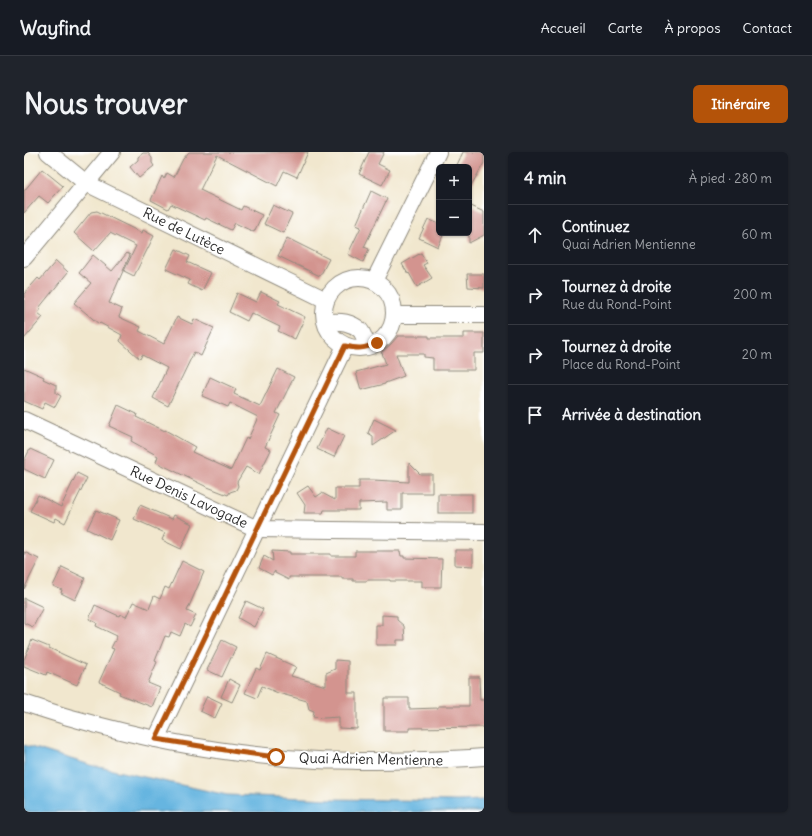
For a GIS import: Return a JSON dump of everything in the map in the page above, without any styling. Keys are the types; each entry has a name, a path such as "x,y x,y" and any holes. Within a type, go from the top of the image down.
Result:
{"street":[{"name":"Rue de Lutèce","path":"48,152 86,184 326,300"},
{"path":"24,258 112,152"},
{"path":"374,281 438,152"},
{"path":"352,278 363,278 374,281 383,287 389,295 393,305 394,315 392,326 386,336 367,348 356,349 345,346 336,340 328,331 324,321 323,310 326,300 332,290 341,282 346,280 352,278"},
{"path":"394,315 484,315"},
{"path":"329,322 338,321 348,323 360,331 366,342"},
{"path":"156,739 345,346"},
{"name":"Rue Denis Lavogade","path":"24,420 257,529 484,532"},
{"name":"Quai Adrien Mentienne","path":"24,703 79,720 156,739 276,757 318,760 434,761 484,757"}],"water":[{"path":"24,745 94,766 227,795 331,799 484,800 484,812 24,812"}],"building":[{"path":"189,152 308,152 297,177 284,171 277,186 217,155 200,190 241,210 243,206 262,215 254,232 235,223 231,230 171,204 168,209 151,200 162,176 164,179 167,173 174,177 183,159"},
{"path":"369,152 384,152 378,164 390,170 382,185 359,174"},
{"path":"463,152 484,152 484,163 472,184 472,164 457,164"},
{"path":"143,153 148,153 152,158 152,163 154,166 139,178 130,167"},
{"path":"42,169 63,186 48,203 39,196 24,213 24,191"},
{"path":"371,191 387,199 364,247 369,249 363,262 348,254 361,227 356,225"},
{"path":"273,205 292,214 283,233 264,224"},
{"path":"472,206 484,212 484,235 469,243 469,236 472,236"},
{"path":"97,211 142,233 143,230 154,236 134,276 124,271 136,246 110,233 94,251 74,233 91,212"},
{"path":"428,219 436,223 436,236 443,236 438,247 419,238"},
{"path":"287,238 329,259 320,276 278,256"},
{"path":"176,249 190,256 187,262 211,273 202,291 188,284 190,280 166,269"},
{"path":"127,253 130,255 109,303 122,309 119,317 141,327 139,331 164,344 177,317 192,324 194,319 214,328 201,356 194,352 168,406 153,398 167,368 142,355 140,359 120,341 122,335 100,323 99,324 74,303 91,283 79,273 93,255 112,271"},
{"path":"421,253 427,263 423,265 432,278 417,287 402,264"},
{"path":"56,261 68,272 39,308 41,309 38,313 43,317 24,339 24,294 38,278 40,280"},
{"path":"467,274 484,274 484,288 468,287"},
{"path":"261,292 280,301 278,304 305,317 295,339 278,331 280,327 251,313 247,321 229,312 237,293 256,302"},
{"path":"464,333 484,333 484,353 474,353 474,370 433,370 433,358 424,357 424,354 396,354 404,376 385,384 361,390 356,372 386,364 381,353 398,336 464,338"},
{"path":"24,368 44,377 43,379 56,385 56,393 61,396 55,407 45,402 42,409 24,401"},
{"path":"278,369 294,377 276,413 280,415 265,447 271,450 259,474 246,467 237,482 238,486 236,490 230,492 228,495 205,486 156,462 158,456 131,441 133,437 109,426 118,405 137,414 136,417 165,430 195,447 192,452 231,470 258,417 230,403 228,407 202,396 210,377 236,389 234,394 260,406"},
{"path":"374,419 396,430 373,446 373,436 368,433"},
{"path":"327,428 344,436 334,457 317,449"},
{"path":"30,449 54,460 45,479 24,469 24,461"},
{"path":"409,463 420,474 432,474 432,493 402,493 402,510 387,510 387,502 359,503 359,510 324,510 323,513 304,513 305,505 297,493 308,486 316,497 322,493 335,500 335,488 359,488 359,480 409,482"},
{"path":"77,473 87,478 65,523 56,518 54,522 30,511 38,495 61,507"},
{"path":"438,494 472,494 472,513 438,513"},
{"path":"140,505 172,519 174,515 192,524 181,549 162,540 165,533 134,519"},
{"path":"96,510 119,520 110,540 87,529"},
{"path":"455,550 473,550 473,566 455,565"},
{"path":"272,551 290,552 290,554 331,554 331,556 355,556 355,551 400,551 401,556 404,556 404,558 442,559 441,587 422,587 422,581 353,581 353,579 342,579 342,577 289,577 289,580 275,573 275,571 272,575 259,568 264,556 273,561"},
{"path":"24,552 39,559 24,589"},
{"path":"182,561 204,572 187,611 196,615 190,627 185,624 180,636 171,632 169,637 165,636 155,661 157,662 148,683 160,688 152,707 119,694 120,692 99,682 114,649 111,648 117,636 96,626 97,623 89,619 95,605 119,616 120,614 126,617 133,602 149,609 154,596 160,599 165,587 169,589"},
{"path":"62,567 85,578 75,600 61,593 62,590 53,586"},
{"path":"24,598 43,607 33,627 24,623"},
{"path":"246,601 263,609 254,627 238,618"},
{"path":"382,615 397,616 397,620 404,626 405,640 397,640 397,645 376,645 376,625 382,625"},
{"path":"32,640 86,665 77,685 47,672 46,675 24,666 24,660"},
{"path":"222,640 236,647 222,677 207,670"},
{"path":"267,654 296,667 291,676 326,686 326,673 335,669 335,660 348,661 348,693 357,693 357,729 339,728 339,717 313,717 314,711 309,709 307,701 278,693 262,686 257,698 245,693 256,668 260,670"},
{"path":"469,677 479,677 480,700 484,700 484,727 409,728 409,731 384,731 384,698 409,698 409,709 438,708 438,706 469,706"},
{"path":"229,679 240,685 232,702 221,697"},
{"path":"207,696 222,703 215,718 200,711"}],"route":[{"path":"276,757 156,739 345,346 356,349 367,348 377,343"}]}
